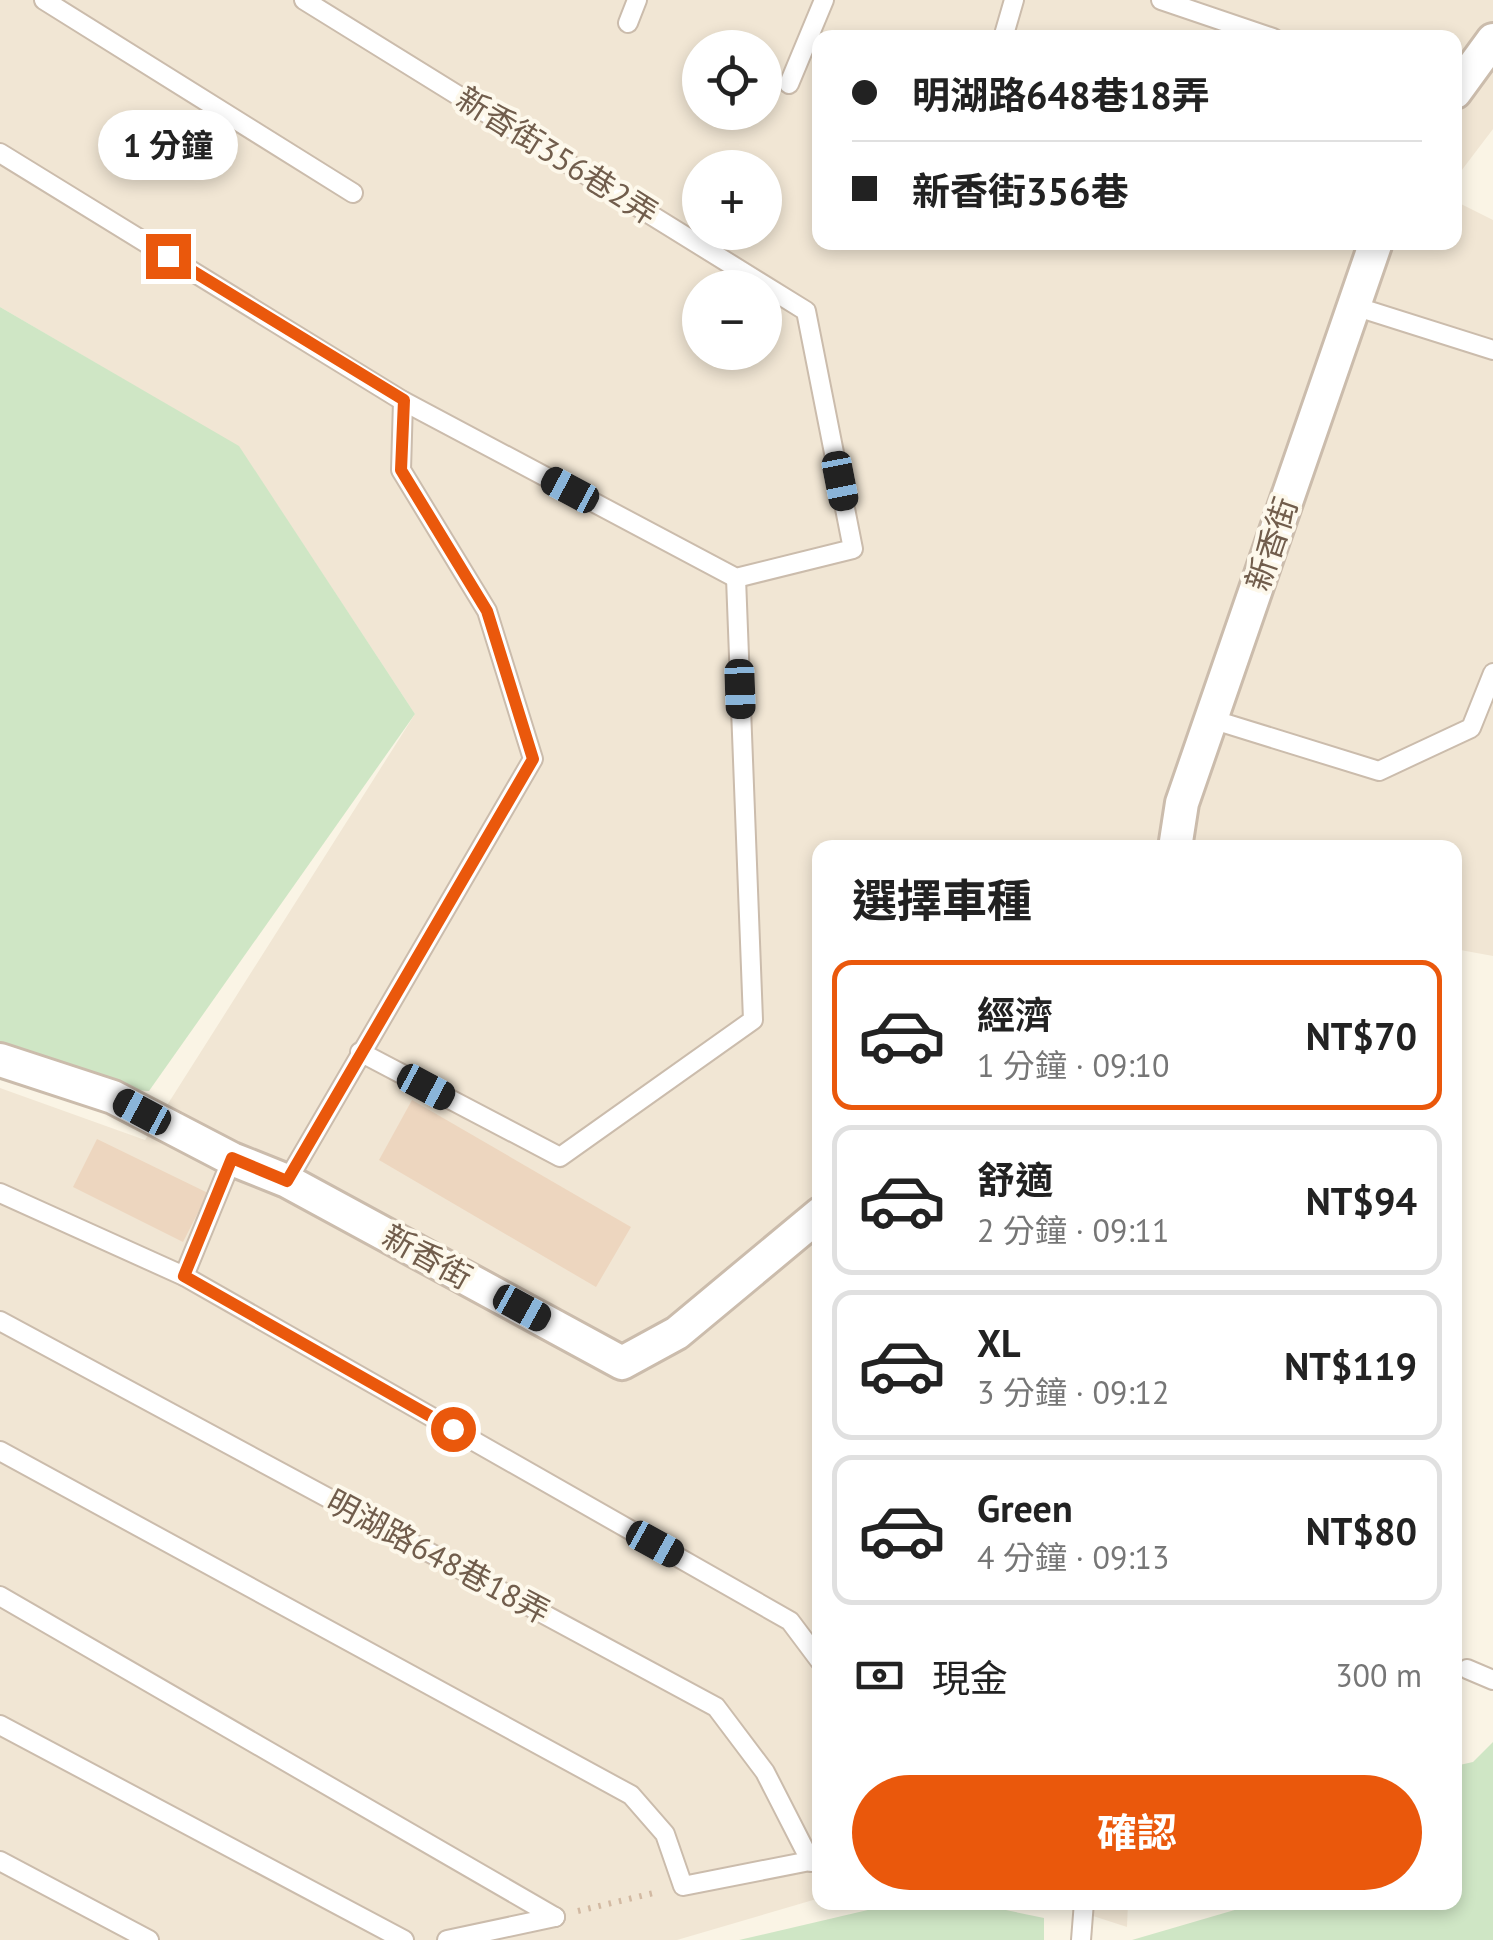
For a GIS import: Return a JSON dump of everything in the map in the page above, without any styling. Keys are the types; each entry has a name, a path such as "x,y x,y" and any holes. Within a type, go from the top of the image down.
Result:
{"street":[{"path":"1462,82 1493,40"},
{"name":"新香街","path":"1176,840 1182,803 1373,250"},
{"name":"新香街","path":"0,1060 113,1097 232,1158 287,1181 622,1363 677,1332 812,1221"}],"lane":[{"path":"44,0 352,193"},
{"name":"新香街356巷2弄","path":"304,0 806,311 853,549 736,578"},
{"path":"628,22 637,0"},
{"path":"789,84 824,0"},
{"path":"1005,30 1014,0"},
{"path":"1161,0 1216,28"},
{"path":"0,154 404,400 736,578 754,1020 560,1156 360,1052"},
{"path":"1354,306 1493,350"},
{"path":"287,1181 533,759 487,611 401,470 404,400"},
{"path":"1211,720 1379,771 1471,728 1493,673"},
{"path":"184,1276 232,1158"},
{"path":"0,1193 184,1276 790,1621 812,1650"},
{"name":"明湖路648巷18弄","path":"0,1321 716,1707 765,1772 812,1855"},
{"path":"0,1451 630,1796 665,1834 684,1886"},
{"path":"0,1596 555,1916"},
{"path":"1468,1668 1493,1680"},
{"path":"0,1725 404,1940"},
{"path":"0,1861 150,1940"},
{"name":"明湖路648巷18弄","path":"684,1886 812,1861"},
{"path":"1081,1940 1083,1910"},
{"path":"448,1940 555,1916"}],"path":[{"path":"555,1916 684,1886"}],"shaded area":[{"path":"0,0 1493,0 1493,129 1462,170 1462,30 812,30 812,250 1462,250 1462,204 1493,220 1493,956 1462,950 1462,840 812,840 812,1900 677,1940 0,1940 0,1088 145,1140 415,714 239,447 0,307"},
{"path":"1075,1910 1128,1910 1127,1927"}],"green space":[{"path":"0,307 239,446 415,714 149,1091 0,1080"},
{"path":"1493,1742 1493,1940 1132,1940 1235,1910 1462,1910 1462,1764 1473,1762"},
{"path":"868,1910 1006,1910 1044,1918 1044,1940 739,1940"}],"building":[{"path":"412,1100 631,1227 596,1287 379,1160"},
{"path":"97,1139 208,1193 183,1242 73,1187"}],"route":[{"path":"168,256 404,400 401,470 487,611 533,759 287,1181 232,1158 184,1276 453,1429"}]}
